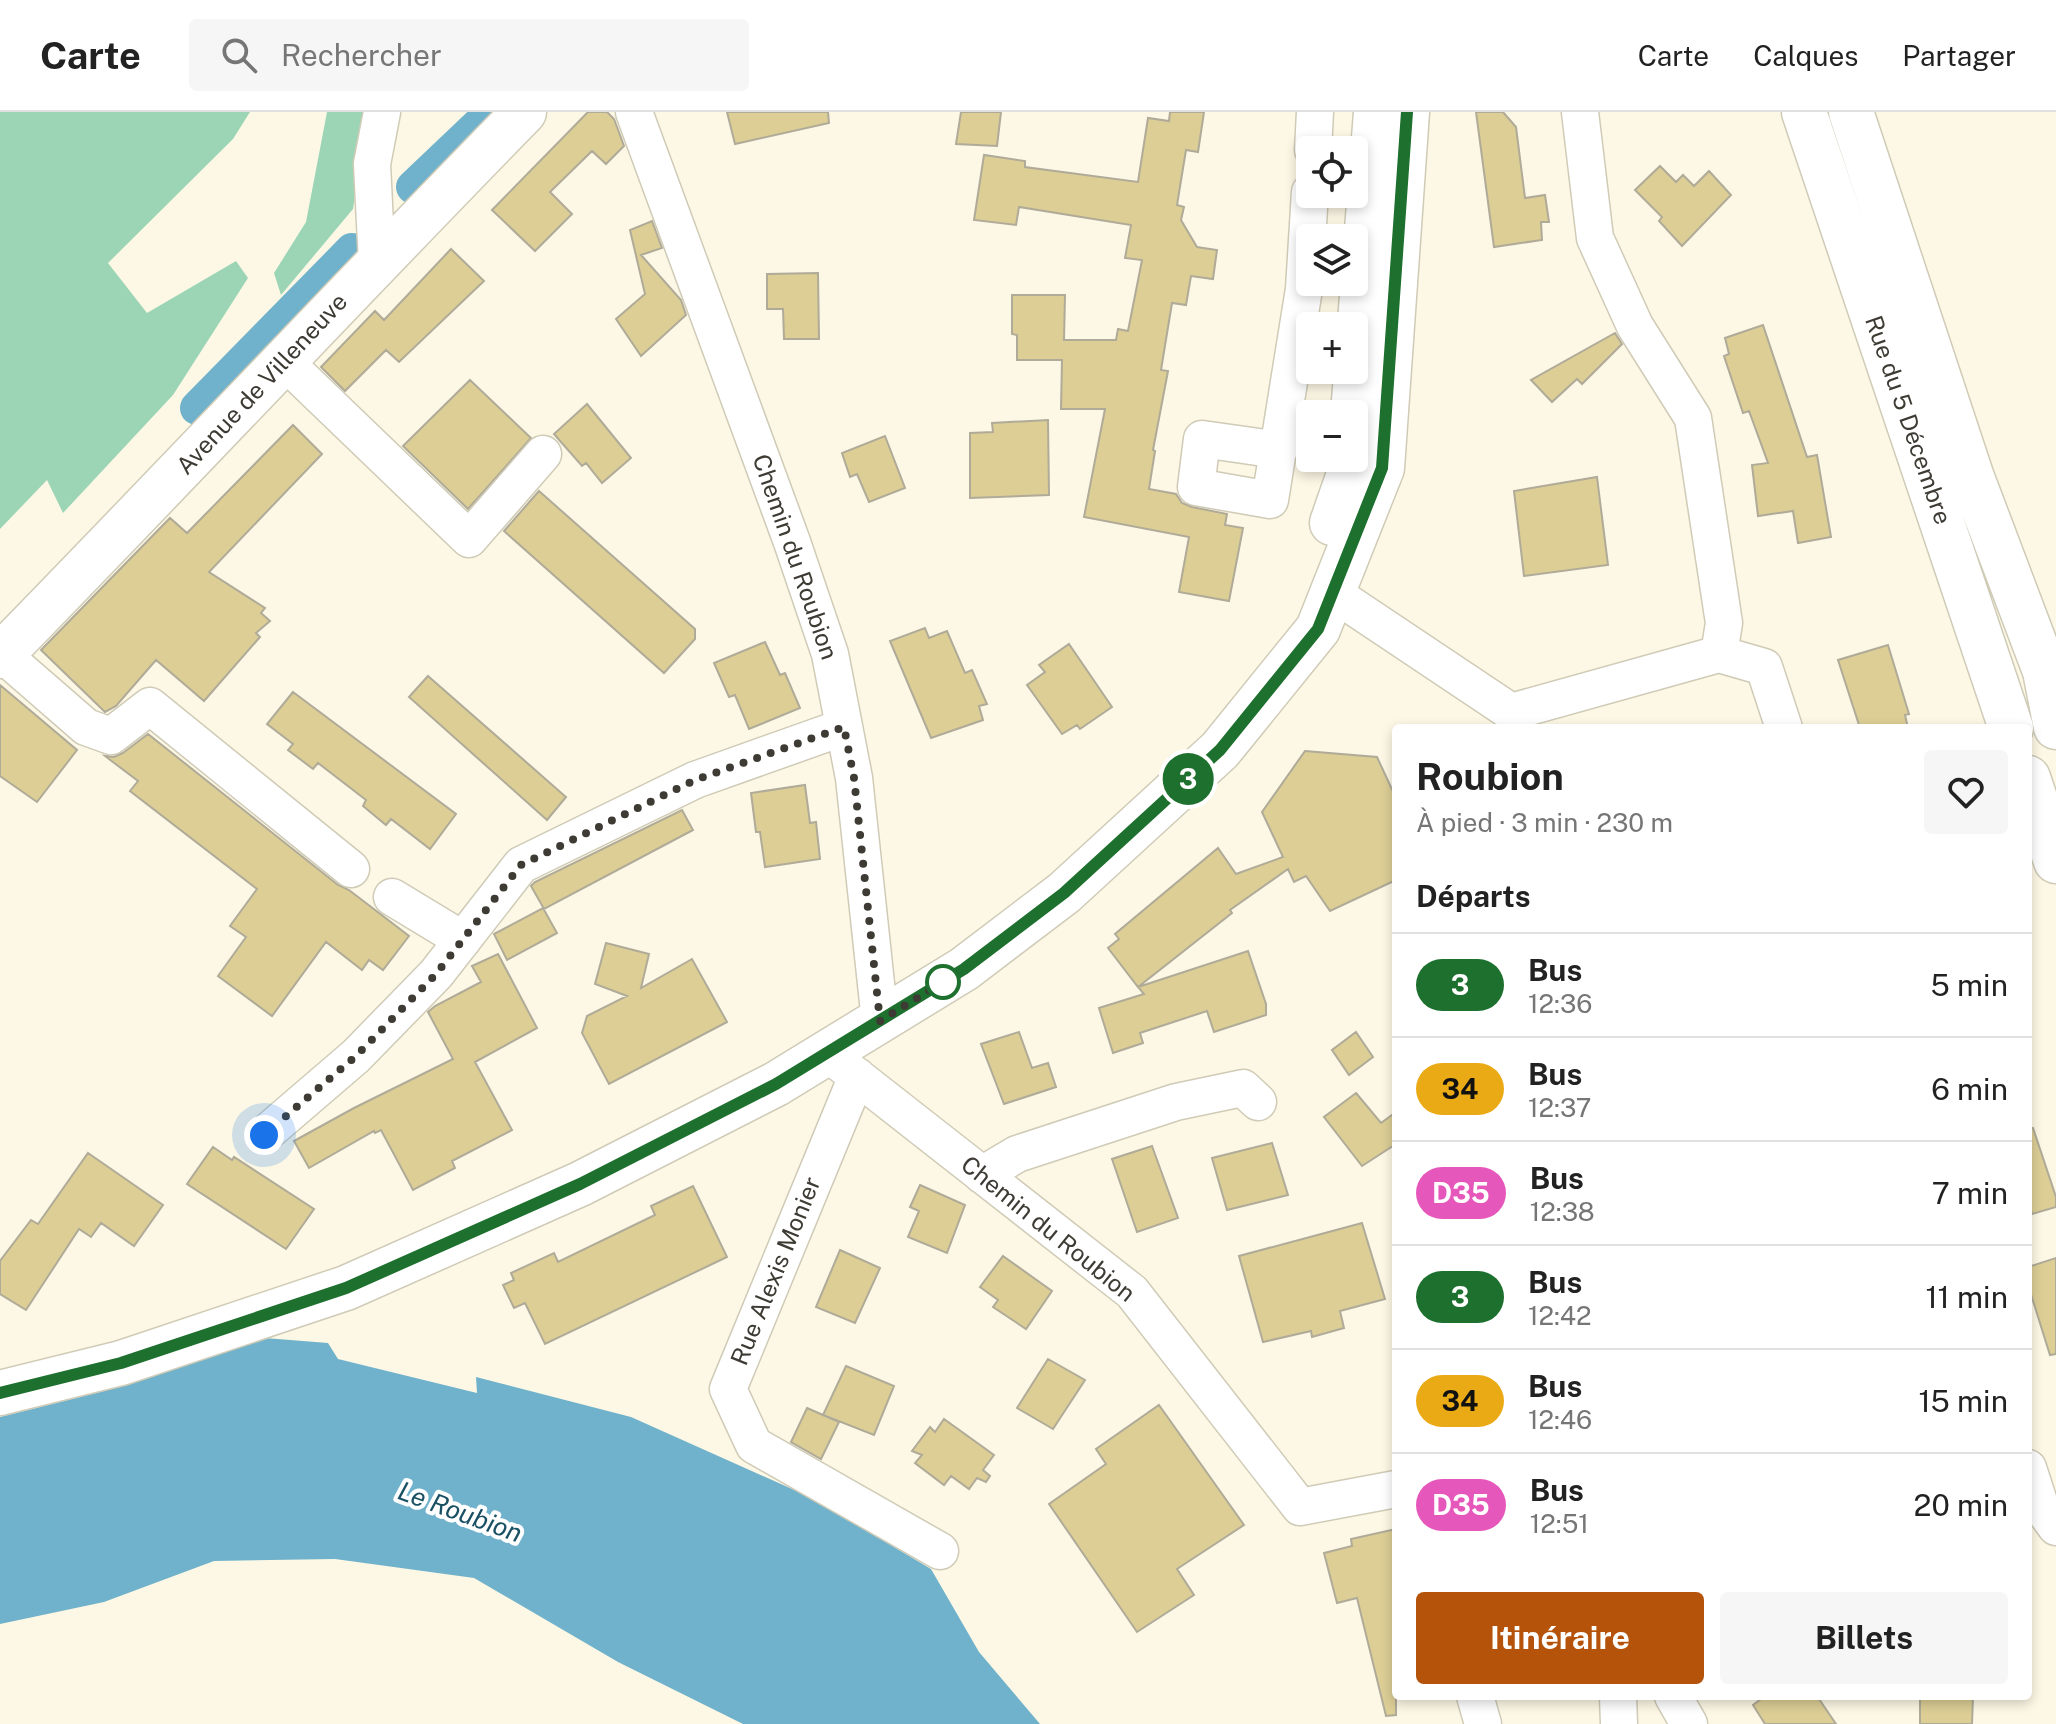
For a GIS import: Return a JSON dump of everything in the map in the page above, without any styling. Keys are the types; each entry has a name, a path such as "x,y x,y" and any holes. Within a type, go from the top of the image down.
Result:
{"main road":[{"name":"Avenue de Villeneuve","path":"1,655 524,112"},
{"path":"1354,400 1376,112"},
{"path":"0,1393 121,1363 346,1288 580,1184 776,1084 842,1065 880,1021 964,969 1064,893 1220,750 1318,629 1382,468 1407,112"},
{"name":"Rue du 5 Décembre","path":"1804,112 2010,724"},
{"name":"Rue du 5 Décembre","path":"1851,112 1971,475 2045,671 2056,727"},
{"path":"1220,750 1298,617 1349,472"},
{"path":"2032,790 2056,861"}],"street":[{"path":"377,263 372,164 382,112"},
{"name":"Chemin du Roubion","path":"634,112 830,654 854,778 880,1021"},
{"path":"1314,136 1315,112"},
{"path":"1580,112 1595,238 1635,326 1693,418 1724,623 1719,654"},
{"path":"1279,450 1304,289 1309,208"},
{"path":"284,361 469,539 543,454"},
{"path":"1333,593 1511,712 1719,654 1764,667 1783,724"},
{"path":"1,655 86,727 111,736 150,706 351,869"},
{"path":"264,1135 356,1056 436,974 521,865 695,780 844,727"},
{"path":"392,897 463,940"},
{"name":"Chemin du Roubion","path":"842,1065 1132,1292 1300,1507 1392,1490"},
{"name":"Rue Alexis Monier","path":"842,1065 728,1389 754,1445 940,1551"},
{"path":"982,1175 1017,1154 1176,1102 1243,1088 1258,1102"},
{"path":"2032,1482 2041,1514"},
{"path":"1476,1700 1483,1724"},
{"path":"1618,1700 1619,1724"},
{"path":"1675,1700 1689,1724"}],"green space":[{"path":"0,112 250,112 233,139 108,263 147,313 236,261 248,278 173,395 63,513 47,480 0,529"},
{"path":"327,112 367,112 353,209 281,295 274,273 306,222"}],"water":[{"name":"Le Roubion","path":"265,1338 328,1343 338,1359 477,1393 476,1377 631,1417 810,1497 931,1569 979,1652 1040,1724 743,1724 618,1662 474,1578 335,1559 214,1561 104,1602 0,1624 0,1417 128,1385"}],"building":[{"path":"588,112 607,112 614,119 624,146 606,164 592,151 550,192 572,214 535,251 492,210"},
{"path":"727,112 828,112 829,123 735,144"},
{"path":"961,112 1001,112 997,146 956,144"},
{"path":"1170,112 1204,112 1198,152 1186,150 1177,205 1184,207 1181,220 1197,247 1217,250 1213,279 1191,276 1186,305 1172,303 1161,370 1168,371 1149,489 1176,494 1182,503 1192,507 1227,514 1225,525 1243,528 1229,601 1179,592 1189,537 1084,517 1105,409 1061,409 1062,360 1017,360 1017,335 1012,334 1012,295 1065,295 1064,340 1116,340 1118,329 1128,331 1142,260 1125,258 1131,225 1019,207 1016,225 974,220 984,155 1025,161 1025,167 1138,182 1148,118 1169,121"},
{"path":"1476,112 1503,112 1516,127 1525,198 1545,195 1549,222 1541,222 1542,240 1494,247"},
{"path":"1660,166 1676,182 1683,175 1694,186 1709,171 1731,195 1682,246 1659,221 1662,217 1635,190"},
{"path":"652,221 662,248 641,255 681,300 686,315 641,356 616,319 645,294 630,230"},
{"path":"451,249 484,281 399,362 386,350 345,391 321,367 375,311 384,320"},
{"path":"818,273 819,339 784,339 783,309 767,309 767,274"},
{"path":"1763,325 1807,457 1817,455 1831,537 1798,543 1793,511 1758,516 1752,465 1768,463 1749,411 1743,413 1724,356 1729,354 1725,338"},
{"path":"1615,333 1622,344 1582,384 1577,379 1552,402 1531,380"},
{"path":"470,380 531,438 468,509 403,446"},
{"path":"587,404 631,458 602,483 586,463 582,466 554,434"},
{"path":"1048,420 1049,495 970,498 970,433 993,432 992,423"},
{"path":"293,425 322,454 209,572 265,608 261,613 270,621 256,633 260,637 204,701 156,660 116,706 105,712 41,650 170,518 187,533"},
{"path":"885,436 905,488 869,502 857,474 850,477 842,453"},
{"path":"1597,477 1608,565 1524,576 1514,491"},
{"path":"539,491 695,629 695,639 664,673 504,531"},
{"path":"925,628 929,638 947,631 965,673 972,670 987,704 979,706 983,720 931,738 890,641"},
{"path":"765,642 780,675 785,673 800,708 749,729 735,695 729,697 714,663"},
{"path":"1069,644 1112,707 1080,729 1077,725 1062,734 1027,685 1045,672 1039,665"},
{"path":"1888,645 1909,714 1905,715 1907,724 1859,724 1838,660"},
{"path":"428,676 566,797 547,820 409,697"},
{"path":"0,685 77,750 37,802 0,776"},
{"path":"293,692 456,814 430,849 391,819 386,825 363,806 366,800 318,763 313,769 288,750 293,744 267,724"},
{"path":"148,734 338,885 409,936 383,970 369,960 362,970 326,942 272,1016 218,976 246,937 230,926 257,889 130,791 138,781 105,756 114,757 123,753"},
{"path":"1305,751 1377,757 1392,789 1392,882 1330,911 1306,876 1294,882 1288,869 1230,910 1232,913 1138,987 1108,948 1119,939 1115,934 1218,848 1236,874 1283,857 1262,812"},
{"path":"805,785 810,823 816,822 820,859 765,867 751,793"},
{"path":"682,810 693,830 544,909 531,886 535,882"},
{"path":"543,908 557,933 507,960 494,934"},
{"path":"606,943 649,954 641,988 692,959 727,1022 609,1084 582,1033 587,1016 627,996 595,984"},
{"path":"1248,951 1266,1004 1266,1015 1214,1032 1207,1011 1140,1033 1143,1043 1113,1053 1099,1008 1144,994 1138,987"},
{"path":"498,954 537,1028 475,1062 512,1130 452,1161 455,1168 413,1190 381,1130 309,1168 294,1141 453,1059 428,1012 481,982 472,966"},
{"path":"1019,1032 1032,1068 1048,1063 1056,1087 1004,1104 981,1044"},
{"path":"1356,1032 1373,1057 1349,1075 1332,1050"},
{"path":"1356,1093 1381,1123 1392,1115 1392,1147 1362,1166 1324,1117"},
{"path":"2032,1128 2056,1197 2056,1207 2032,1214"},
{"path":"1272,1143 1288,1195 1227,1210 1212,1158"},
{"path":"1152,1146 1178,1218 1137,1232 1112,1159"},
{"path":"213,1147 232,1160 234,1157 314,1209 286,1249 187,1184"},
{"path":"88,1153 163,1205 134,1246 101,1223 91,1237 79,1229 26,1310 0,1294 0,1261 31,1220 38,1224"},
{"path":"920,1185 965,1205 947,1253 908,1237 919,1211 910,1207"},
{"path":"693,1186 727,1257 545,1344 525,1303 514,1308 503,1285 514,1280 511,1273 554,1253 558,1262 655,1215 651,1206"},
{"path":"1362,1223 1385,1299 1340,1311 1344,1328 1312,1337 1311,1331 1263,1342 1239,1256"},
{"path":"840,1250 880,1268 855,1323 816,1307"},
{"path":"1003,1256 1052,1291 1026,1329 993,1307 998,1300 980,1287"},
{"path":"2056,1258 2056,1354 2050,1355 2032,1298 2032,1266"},
{"path":"1048,1359 1085,1380 1053,1429 1017,1408"},
{"path":"846,1366 894,1386 874,1435 823,1415"},
{"path":"1159,1405 1244,1525 1177,1569 1194,1595 1137,1632 1049,1504 1106,1464 1096,1449"},
{"path":"807,1408 839,1422 821,1459 791,1442"},
{"path":"944,1419 994,1455 983,1470 990,1476 986,1482 977,1478 969,1489 951,1476 944,1485 915,1463 922,1455 912,1451 930,1427 935,1432"},
{"path":"1392,1530 1392,1700 1396,1700 1396,1715 1386,1716 1357,1598 1337,1603 1324,1553 1352,1546 1351,1539"},
{"path":"1760,1700 1820,1700 1836,1724 1765,1724 1753,1705"},
{"path":"1920,1700 1973,1700 1972,1724 1920,1724"}],"waterway":[{"path":"413,187 492,112"},
{"path":"197,408 352,250"}],"bus line":[{"name":"3","path":"0,1393 121,1363 346,1288 580,1184 776,1084 964,969 1064,893 1220,750 1318,629 1382,468 1407,112"}],"route":[{"path":"264,1135 356,1056 436,974 521,865 695,780 844,727 854,778 880,1021 943,982"}]}
